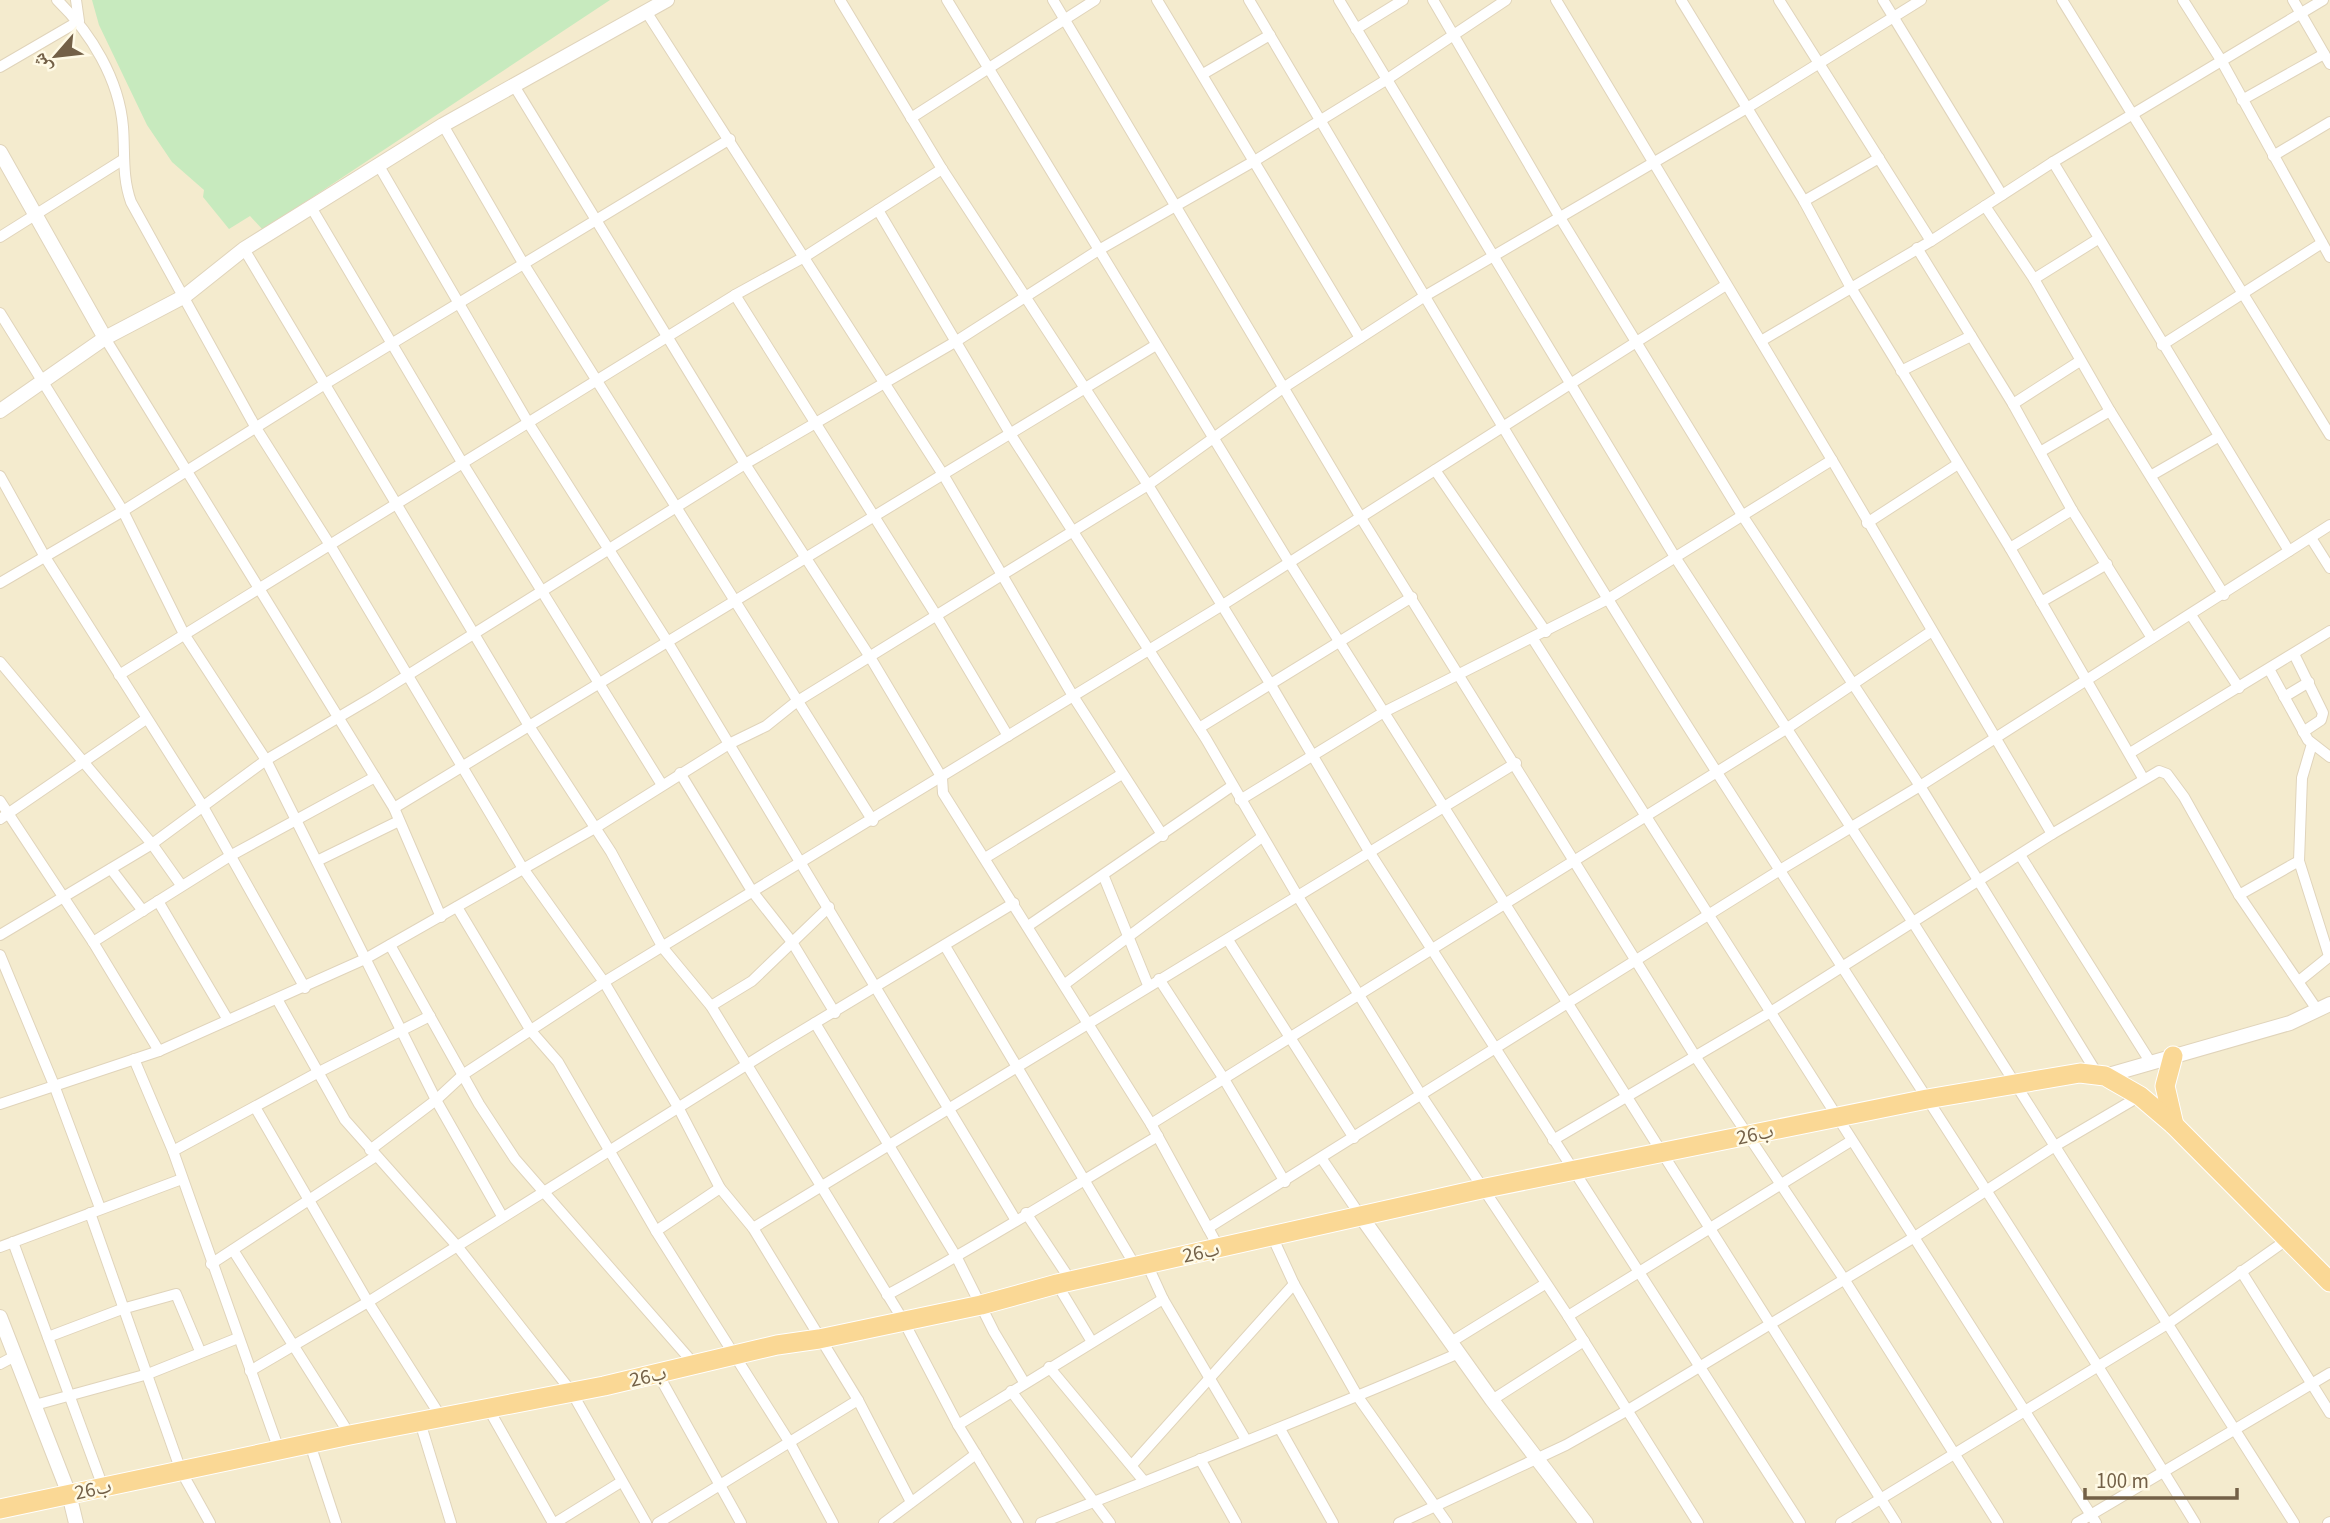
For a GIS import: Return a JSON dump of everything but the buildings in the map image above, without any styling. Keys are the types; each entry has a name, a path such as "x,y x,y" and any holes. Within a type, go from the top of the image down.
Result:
{"highway":[{"path":"2173,1056 2165,1086 2174,1125"},
{"name":"26ب","path":"0,1509 350,1435 658,1374 776,1345 819,1339 981,1305 1064,1282 1481,1189 2012,1083 2080,1073 2102,1076"},
{"path":"2102,1076 2140,1096 2174,1125 2330,1282"}],"street":[{"path":"57,0 79,22 117,93 125,186 131,202 256,428 330,545 522,867 604,982 678,1107 720,1188 753,1228 858,1400 911,1502"},
{"path":"76,0 79,22"},
{"path":"0,411 105,338 185,296 244,249 443,125 513,83 667,0"},
{"path":"840,0 942,169 1148,485 1370,853 1575,1172 1636,1273 1800,1523"},
{"path":"947,0 1097,251 1289,562 1896,1523"},
{"path":"1053,0 1361,518 1638,959 1695,1056 1844,1279 1998,1523"},
{"path":"911,118 1095,0"},
{"path":"1157,0 1256,160 1360,338"},
{"path":"1249,0 1318,121 1393,239 1502,428 1608,599 1716,771 2101,1366 2195,1523"},
{"path":"1339,0 1675,557 1912,921 2012,1083 2169,1323 2294,1523"},
{"path":"1356,29 1403,0"},
{"path":"1433,0 1452,38 1742,515 1854,683 1977,880 2102,1076 2267,1030 2324,1007 2299,981 2239,895 2184,797 2166,774 2159,771 2143,778 1977,880 1769,1013 1553,1140"},
{"path":"0,935 65,899 152,844 266,760 543,592 745,464 955,342 1097,251 1256,160 1452,38 1506,0"},
{"path":"1556,0 2052,834"},
{"path":"1779,0 1931,241"},
{"path":"1883,0 2002,195"},
{"path":"0,1104 159,1051 305,988 441,917 522,867 595,828 729,744 766,726 796,702 1148,485 1283,388 1425,296 1747,108 1921,0"},
{"path":"2062,0 2330,435"},
{"path":"2183,0 2221,60 2330,257"},
{"path":"2242,100 2327,59 2293,0"},
{"path":"1761,341 1850,286 1931,241 2053,162 2300,11 2323,0"},
{"path":"1682,1 1804,201 1850,286 2010,548 2143,778"},
{"path":"647,13 806,256 883,383 944,476 1073,696 1163,836"},
{"path":"0,67 79,22"},
{"path":"1203,74 1270,35"},
{"path":"513,83 803,558 870,657 942,778 943,793 1151,1124 1219,1248"},
{"path":"2273,156 2330,122"},
{"path":"443,125 523,263 873,821"},
{"path":"0,583 123,511 325,384 730,139"},
{"path":"0,152 105,338 186,472 260,586 394,808 441,917"},
{"path":"1804,201 1879,158"},
{"path":"0,237 124,159"},
{"path":"2053,162 2289,551"},
{"path":"379,166 529,424 667,641 1016,1219"},
{"path":"119,675 260,586 599,382 735,295 806,256 942,169"},
{"path":"1985,206 2034,279 2110,411 2224,594"},
{"path":"311,207 463,464 662,785"},
{"path":"878,210 1011,435 1199,728 1262,837 1421,1096 1584,1341 1699,1523"},
{"path":"2034,279 2098,239"},
{"path":"2162,345 2322,243"},
{"path":"1917,248 2013,404 2071,510 2152,638"},
{"path":"244,249 529,726 595,828 663,948 711,1006 903,1320 958,1425 1018,1523"},
{"path":"211,1264 309,1200 373,1153 464,1074 604,982 873,821 1147,648 1221,606 1726,285"},
{"path":"735,295 936,615 1008,736"},
{"path":"0,313 123,511 184,634 266,760 436,1100 502,1216"},
{"path":"1901,371 1971,336"},
{"path":"394,808 464,768 735,599 944,476 1156,345"},
{"path":"2013,404 2081,360"},
{"path":"2040,452 2110,411"},
{"path":"2152,475 2218,436"},
{"path":"1240,800 1384,712 1608,599 1832,460"},
{"path":"1867,523 1958,464"},
{"path":"1436,470 1546,632"},
{"path":"0,476 46,557 202,805 305,988"},
{"path":"2010,548 2071,510"},
{"path":"1208,1228 1780,870 1920,786 2084,679 2191,615 2330,525"},
{"path":"2311,538 2330,568"},
{"path":"2041,602 2107,564"},
{"path":"1199,728 1412,597"},
{"path":"2191,615 2239,688"},
{"path":"1151,1124 1786,729 1932,631"},
{"path":"2130,753 2330,631"},
{"path":"1533,639 2093,1519"},
{"path":"2294,654 2323,717 2303,733"},
{"path":"0,662 85,761 152,844 181,885"},
{"path":"2269,669 2303,733 2312,744 2330,757"},
{"path":"2284,697 2309,682"},
{"path":"4,816 146,719"},
{"path":"2299,981 2330,956 2298,861 2302,778 2312,744"},
{"path":"753,1228 1516,763"},
{"path":"680,773 752,891 792,942 835,1013"},
{"path":"985,858 1122,774"},
{"path":"93,943 230,856 375,777"},
{"path":"1028,926 1104,877 1232,786"},
{"path":"0,801 4,816 65,899 159,1051"},
{"path":"317,861 399,821"},
{"path":"1065,984 1262,837"},
{"path":"2020,855 2151,1063"},
{"path":"2239,895 2298,861"},
{"path":"111,869 143,911"},
{"path":"1104,877 1128,936 1154,982 1224,1079 1285,1182"},
{"path":"158,901 228,1020"},
{"path":"250,1371 368,1302 678,1107 1014,904"},
{"path":"457,907 531,1031 558,1062 656,1231 790,1443 832,1523"},
{"path":"711,1006 752,981 829,907"},
{"path":"1228,940 1354,1138"},
{"path":"390,945 515,1159 695,1366"},
{"path":"945,946 1085,1179 1163,1299 1246,1440"},
{"path":"0,955 54,1085 95,1210 122,1310 148,1374 181,1471 210,1523"},
{"path":"0,987 11,981"},
{"path":"277,999 345,1120 457,1246 571,1391 646,1523"},
{"path":"173,1151 430,1016"},
{"path":"816,1023 957,1258 1024,1382"},
{"path":"134,1059 173,1151 279,1450"},
{"path":"1399,1523 1537,1458 1628,1410 1913,1238 2055,1146 2140,1096"},
{"path":"255,1107 368,1302 441,1417"},
{"path":"887,1295 957,1258 1016,1219 1158,1136"},
{"path":"1568,1317 1850,1141"},
{"path":"1322,1159 1492,1400 1586,1523"},
{"path":"0,1247 182,1179"},
{"path":"656,1231 720,1188"},
{"path":"1026,1213 1064,1282 1092,1342"},
{"path":"1272,1236 1294,1284 1358,1397 1447,1523"},
{"path":"1841,1523 2169,1323 2288,1239"},
{"path":"13,1242 103,1487"},
{"path":"233,1250 350,1435"},
{"path":"2241,1271 2330,1413"},
{"path":"1132,1465 1294,1284"},
{"path":"1041,1523 1143,1480 1358,1397 1455,1348 1545,1284"},
{"path":"48,1337 122,1310 178,1295 200,1351"},
{"path":"958,1425 1163,1299"},
{"path":"0,1317 69,1494 76,1523"},
{"path":"35,1405 148,1374 238,1338"},
{"path":"1492,1400 1584,1341"},
{"path":"0,1364 15,1356"},
{"path":"1049,1367 1143,1480"},
{"path":"2077,1523 2093,1519 2164,1472 2330,1373"},
{"path":"658,1374 741,1523"},
{"path":"1010,1391 1110,1523"},
{"path":"658,1523 858,1400"},
{"path":"488,1408 554,1523 621,1482"},
{"path":"419,1422 451,1523"},
{"path":"1280,1429 1333,1523"},
{"path":"310,1444 336,1523"},
{"path":"884,1523 976,1454"},
{"path":"1200,1459 1236,1523"}],"shaded area":[{"path":"0,0 2330,0 2330,1523 0,1523"}],"green space":[{"path":"92,0 610,0 263,230 250,216 229,229 203,197 204,190 172,162 147,125 99,25"}]}
